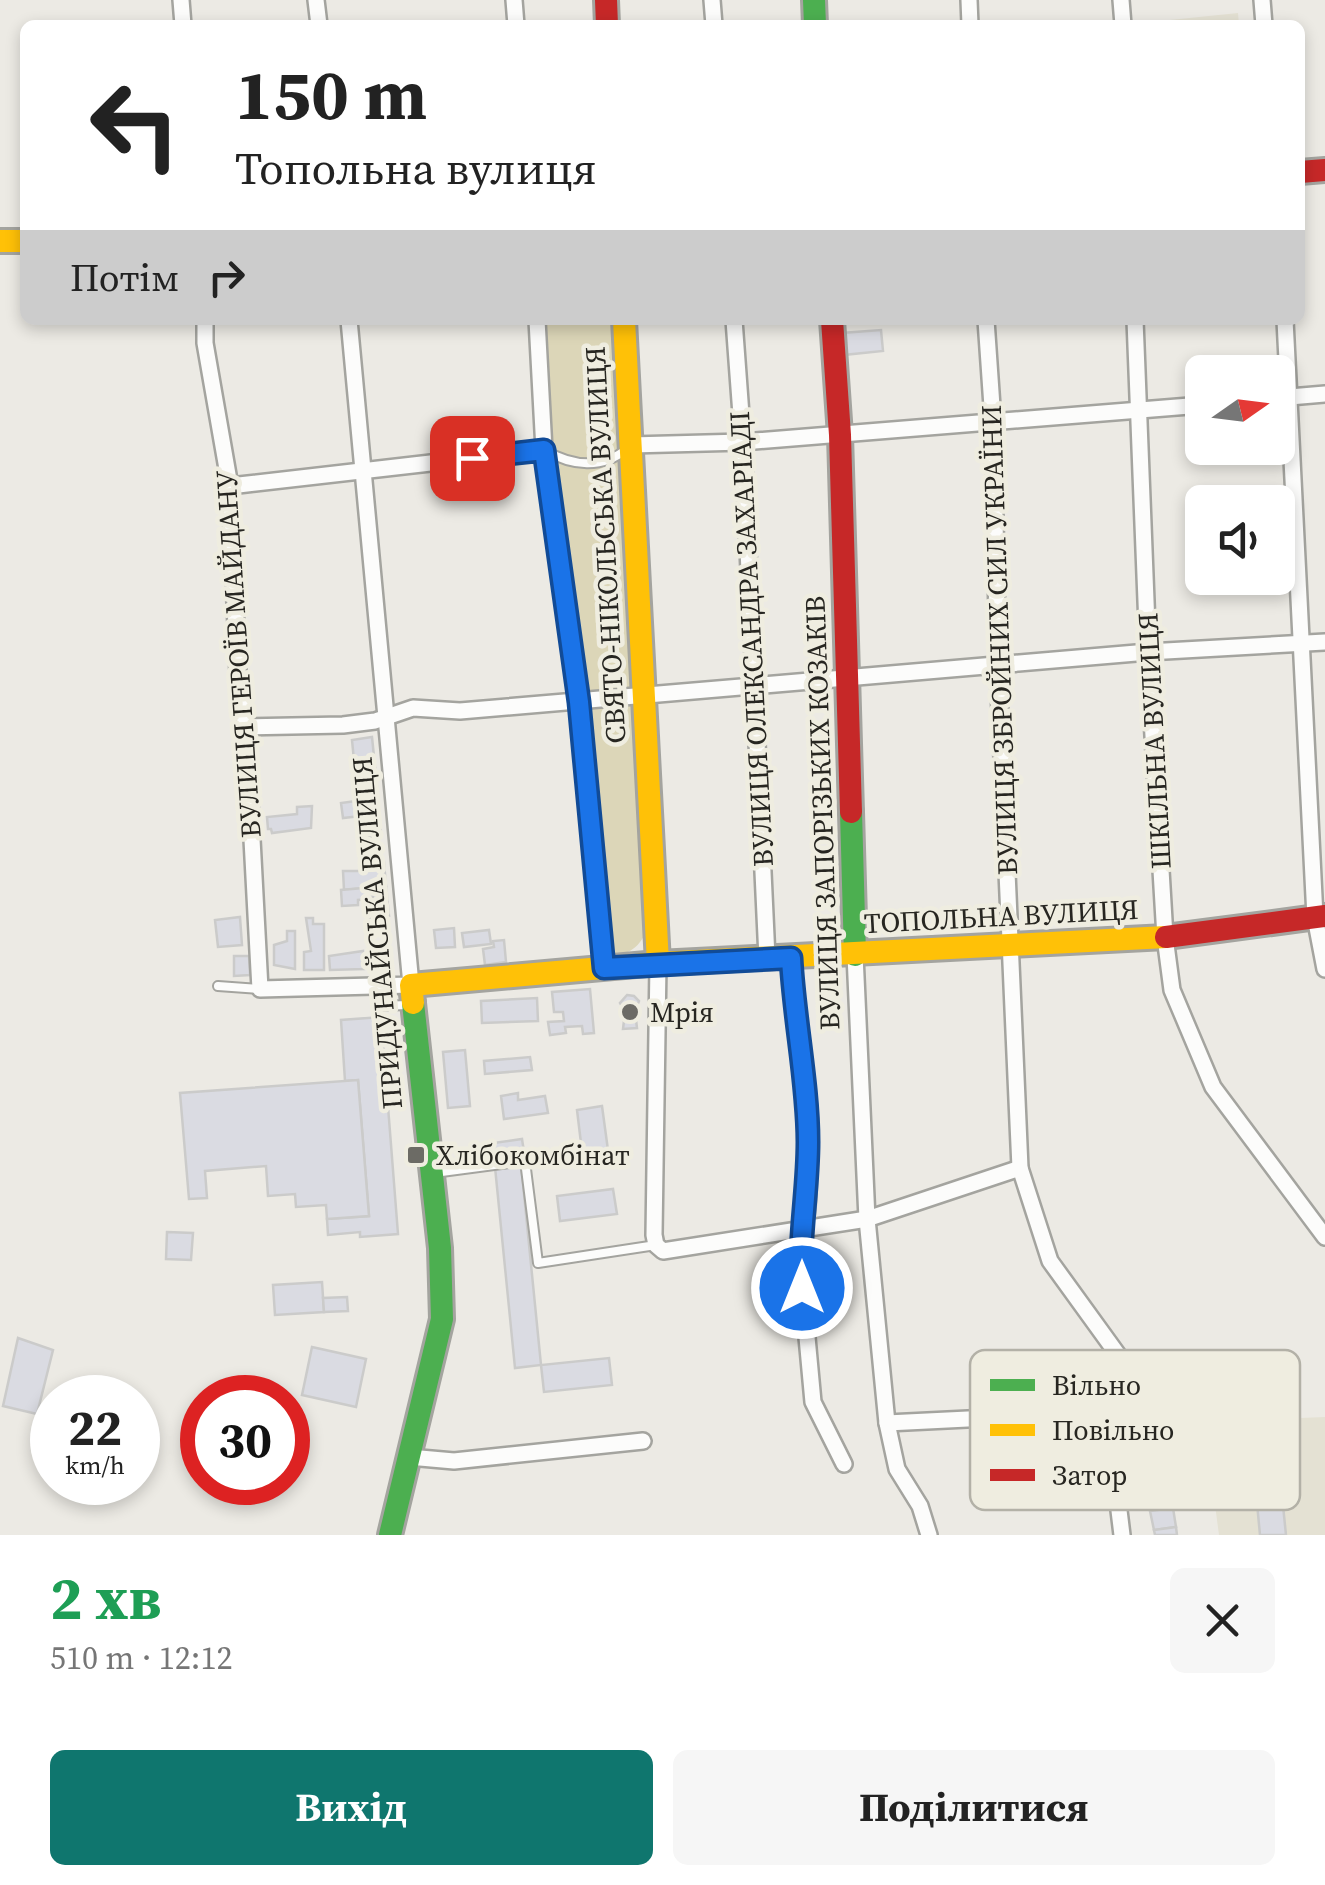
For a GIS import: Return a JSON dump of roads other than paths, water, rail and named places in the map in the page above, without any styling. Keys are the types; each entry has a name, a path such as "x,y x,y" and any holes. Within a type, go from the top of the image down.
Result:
{"main road":[{"name":"СВЯТО-НІКОЛЬСЬКА ВУЛИЦЯ","path":"624,325 658,964"},
{"name":"ВУЛИЦЯ ЗАПОРІЗЬКИХ КОЗАКІВ","path":"832,325 840,434 855,955"},
{"name":"ТОПОЛЬНА ВУЛИЦЯ","path":"412,995 604,968 1165,937 1320,917"},
{"name":"ПРИДУНАЙСЬКА ВУЛИЦЯ","path":"390,1535 442,1319 442,1271 412,995"}],"street":[{"name":"ВУЛИЦЯ ГЕРОЇВ МАЙДАНУ","path":"204,325 230,486 239,697 246,727 260,989"},
{"name":"ПРИДУНАЙСЬКА ВУЛИЦЯ","path":"348,325 412,995"},
{"path":"538,325 544,450 579,702 604,968"},
{"name":"ВУЛИЦЯ ОЛЕКСАНДРА ЗАХАРІАДІ","path":"734,325 767,958"},
{"name":"ВУЛИЦЯ ЗБРОЙНИХ СИЛ УКРАЇНИ","path":"986,325 1020,1168 1050,1261 1114,1350"},
{"name":"ШКІЛЬНА ВУЛИЦЯ","path":"1135,325 1148,652 1165,937 1172,990 1214,1087 1325,1237"},
{"path":"1285,325 1285,355"},
{"path":"1295,397 1325,394"},
{"path":"631,445 743,442 1185,407"},
{"path":"230,486 544,450"},
{"path":"1289,465 1325,970"},
{"path":"246,727 343,726 412,708 450,711 579,702 847,676 1325,642"},
{"name":"ВУЛИЦЯ ЗАПОРІЗЬКИХ КОЗАКІВ","path":"855,955 867,1219 887,1423 898,1468 920,1506 929,1535"},
{"path":"791,958 808,1138 805,1230 799,1250 813,1402 844,1464"},
{"name":"СВЯТО-НІКОЛЬСЬКА ВУЛИЦЯ","path":"656,1245 658,964"},
{"name":"ТОПОЛЬНА ВУЛИЦЯ","path":"260,989 412,995"},
{"path":"656,1245 663,1251 676,1251 867,1219 1020,1168"},
{"path":"887,1423 970,1419"},
{"path":"410,1457 454,1460 643,1440"},
{"path":"1119,1510 1122,1535"}],"lane":[{"path":"544,450 574,463 588,464 609,460 631,445"},
{"path":"218,986 260,989"},
{"path":"379,1006 412,995"},
{"path":"430,1174 526,1161 538,1264 656,1245"}],"place":[{"name":"Мрія","path":"630,1012"},
{"name":"Хлібокомбінат","path":"416,1155"}]}
